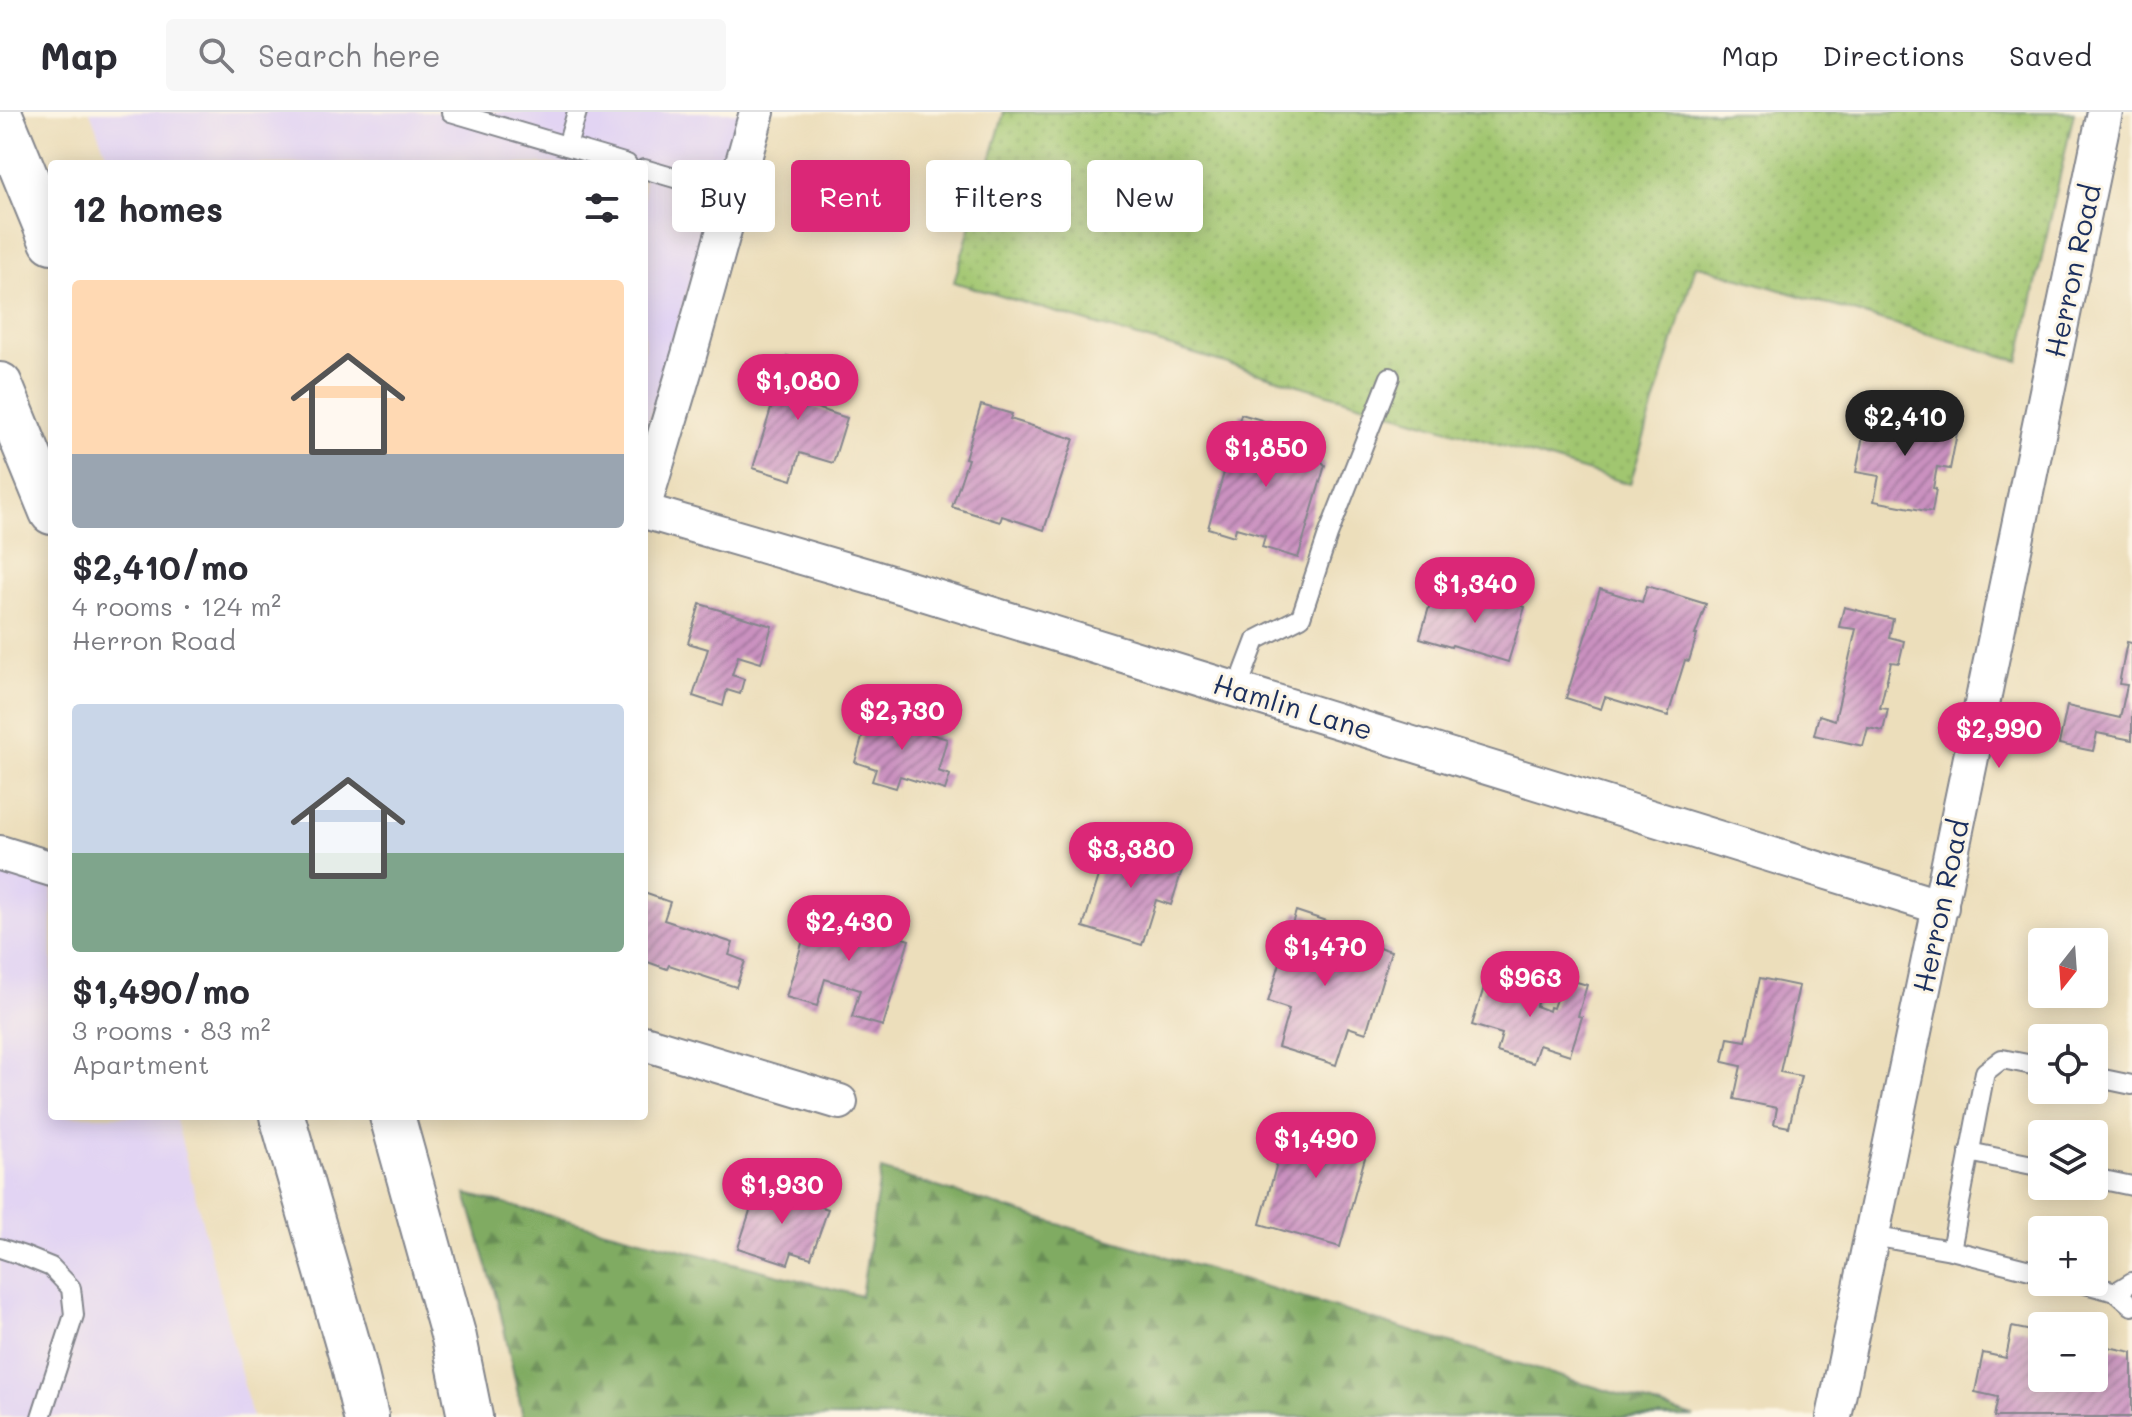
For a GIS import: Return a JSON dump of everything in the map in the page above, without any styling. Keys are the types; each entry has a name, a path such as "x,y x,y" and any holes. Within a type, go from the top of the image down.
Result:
{"main road":[{"path":"0,115 48,231"},
{"path":"0,385 48,502"},
{"path":"283,1120 366,1417"},
{"path":"393,1125 454,1338 470,1417"}],"street":[{"path":"743,160 757,112"},
{"name":"Herron Road","path":"1834,1417 2105,112"},
{"path":"648,494 723,232"},
{"name":"Hamlin Lane","path":"648,509 1941,907"},
{"path":"0,853 48,868"},
{"path":"648,1044 840,1102"}],"lane":[{"path":"567,146 577,112"},
{"path":"455,113 614,160"},
{"path":"648,170 672,177"},
{"path":"1237,690 1256,640 1301,617 1328,535 1390,377"},
{"path":"1951,1250 1985,1072 2002,1059 2028,1064"},
{"path":"2108,1080 2132,1085"},
{"path":"1969,1152 2028,1164"},
{"path":"2108,1181 2132,1186"},
{"path":"1872,1236 1951,1250 2028,1269"},
{"path":"1,1252 24,1256 51,1267 71,1288 74,1315 41,1417"},
{"path":"2124,1287 2132,1306"}],"shaded area":[{"path":"90,112 740,112 726,160 672,160 672,232 705,232 648,423 648,160 108,160"},
{"path":"0,855 48,869 48,1120 176,1120 252,1417 0,1417"}],"green space":[{"path":"2074,112 2019,361 1696,265 1630,484 954,282 969,232 1071,232 1071,160 990,160 1004,113"},
{"path":"881,1170 1694,1417 523,1417 500,1310 466,1194 861,1296"}],"building":[{"path":"787,356 826,368 814,407 847,418 833,463 800,453 792,480 753,468"},
{"path":"981,405 1012,414 1010,419 1074,439 1044,530 1002,516 1000,522 952,507"},
{"path":"1868,411 1958,428 1950,469 1937,467 1932,512 1874,501 1879,476 1856,472"},
{"path":"1241,414 1282,426 1276,451 1321,461 1325,465 1298,558 1262,547 1265,536 1236,528 1234,536 1208,528"},
{"path":"1647,586 1706,604 1668,716 1605,697 1601,709 1566,698 1600,589 1642,602"},
{"path":"1469,590 1525,607 1508,662 1420,638 1432,597 1464,607"},
{"path":"700,604 772,626 761,663 738,656 732,675 744,679 740,694 727,690 723,706 693,696 708,649 688,643"},
{"path":"1844,607 1893,619 1889,637 1904,641 1899,663 1891,662 1880,708 1888,709 1883,731 1868,728 1863,746 1814,735 1819,715 1835,720 1856,629 1839,627"},
{"path":"2127,642 2132,643 2132,740 2097,733 2093,751 2059,744 2067,706 2120,718 2127,685 2119,684"},
{"path":"869,714 903,724 905,718 933,727 931,734 947,739 938,771 950,775 945,790 900,776 896,788 872,781 876,769 855,762"},
{"path":"1111,838 1185,861 1171,905 1156,900 1142,945 1083,927"},
{"path":"648,894 670,902 664,920 733,943 729,955 745,961 736,987 669,965 667,969 648,962"},
{"path":"812,910 838,918 840,912 885,926 884,932 909,940 883,1026 852,1017 860,990 825,979 817,1006 786,997"},
{"path":"1296,911 1332,923 1328,936 1391,951 1366,1033 1348,1027 1336,1065 1278,1047 1289,1009 1268,1002"},
{"path":"1487,978 1524,989 1522,995 1538,1000 1536,1006 1549,1011 1550,1007 1553,1008 1563,978 1587,985 1578,1016 1582,1017 1570,1055 1539,1045 1533,1063 1497,1052 1502,1034 1472,1025"},
{"path":"1760,978 1799,986 1780,1072 1801,1076 1789,1127 1774,1124 1777,1108 1734,1099 1741,1066 1723,1062 1728,1038 1746,1041"},
{"path":"1291,1113 1371,1136 1340,1247 1260,1224"},
{"path":"758,1186 828,1209 811,1258 792,1252 788,1264 738,1248"},
{"path":"2012,1327 2028,1330 2028,1392 2108,1392 2108,1347 2132,1352 2132,1417 1994,1417 1998,1397 1975,1392 1983,1353 2006,1358"}]}
